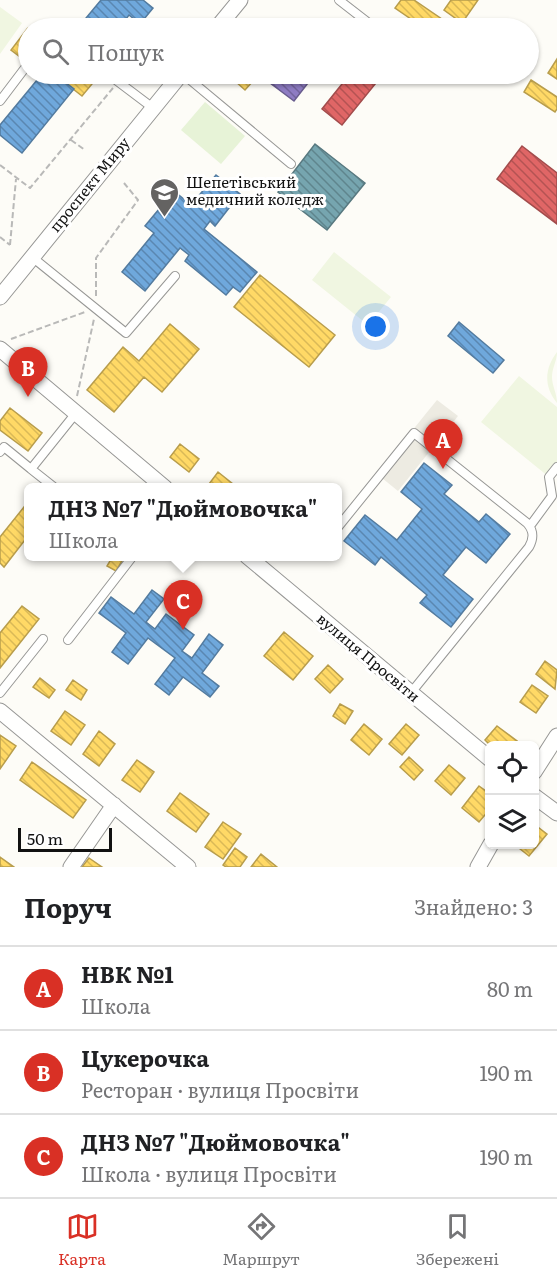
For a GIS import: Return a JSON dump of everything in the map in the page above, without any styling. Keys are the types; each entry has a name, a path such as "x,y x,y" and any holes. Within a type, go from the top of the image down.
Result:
{"street":[{"path":"225,18 240,0"},
{"name":"проспект Миру","path":"0,297 173,84"},
{"path":"3,345 76,405 160,483"},
{"name":"вулиця Просвіти","path":"253,561 485,756"},
{"path":"0,711 188,867"},
{"path":"539,764 557,736"},
{"path":"539,800 557,813"},
{"path":"71,867 114,805"},
{"path":"478,867 488,849"}],"lane":[{"path":"339,0 362,18"},
{"path":"0,101 18,77"},
{"path":"122,84 153,108"},
{"path":"194,84 291,164"},
{"path":"32,257 126,333 175,276"},
{"path":"31,469 76,405"},
{"path":"342,522 414,433 530,526 533,535 529,548 410,694"},
{"path":"0,452 4,447 49,483"},
{"path":"530,526 552,496 549,477 557,467"},
{"path":"68,640 129,561"},
{"path":"0,693 44,639"}],"path":[{"path":"0,165 30,188 116,84"},
{"path":"70,139 85,150"},
{"path":"0,237 10,245 16,177"},
{"path":"76,405 96,308 96,258 138,200 124,183"},
{"path":"3,345 96,308"}],"green space":[{"path":"0,7 18,20 18,29 0,54"},
{"path":"205,102 245,136 221,164 181,130"},
{"path":"334,252 391,297 368,325 312,280"},
{"path":"557,352 552,377 557,403 549,390 547,377 550,364"},
{"path":"519,376 557,407 557,467 549,477 481,422"}],"shaded area":[{"path":"437,400 458,416 398,491 377,474"}],"building: Житло":[{"path":"401,0 414,0 440,18 410,18 395,8"},
{"path":"451,0 478,0 465,18 455,18 444,10"},
{"path":"18,41 18,55 11,50"},
{"path":"557,59 557,79 548,73"},
{"path":"67,84 92,84 82,96"},
{"path":"238,84 250,84 245,90"},
{"path":"529,84 537,84 557,97 557,109 555,112 524,92"},
{"path":"260,275 335,335 309,367 234,307"},
{"path":"170,324 199,349 162,392 144,377 114,412 87,390 123,347 139,361"},
{"path":"10,408 42,433 28,451 0,430 0,421"},
{"path":"180,444 199,459 189,472 170,457"},
{"path":"218,472 232,483 210,483"},
{"path":"24,507 24,541 4,567 0,563 0,537"},
{"path":"110,561 122,561 116,571 107,566"},
{"path":"22,606 39,619 0,668 0,633"},
{"path":"284,632 313,656 293,680 264,656"},
{"path":"545,661 557,670 555,689 536,674"},
{"path":"328,665 343,679 330,693 315,679"},
{"path":"40,678 55,690 49,698 33,687"},
{"path":"73,680 87,690 81,700 66,690"},
{"path":"532,685 548,696 536,713 520,702"},
{"path":"340,704 353,711 345,724 333,716"},
{"path":"65,711 85,725 71,745 51,731"},
{"path":"364,724 382,739 369,755 351,740"},
{"path":"406,724 419,735 402,755 389,744"},
{"path":"497,726 517,741 486,741"},
{"path":"99,731 115,744 99,766 83,754"},
{"path":"0,735 16,746 0,769"},
{"path":"409,757 423,770 414,780 400,767"},
{"path":"137,760 154,772 140,792 122,780"},
{"path":"32,762 86,800 73,818 20,780"},
{"path":"449,765 465,778 451,795 435,781"},
{"path":"479,786 485,790 485,815 479,822 462,808"},
{"path":"180,793 209,814 196,832 167,811"},
{"path":"223,822 241,834 223,859 205,847"},
{"path":"539,828 547,834 539,844"},
{"path":"235,848 247,857 240,867 226,867 223,865"},
{"path":"520,849 535,849 529,856"},
{"path":"261,854 277,867 251,867"},
{"path":"0,857 14,867 0,867"},
{"path":"89,858 102,867 82,867"}],"building: Торгівля":[{"path":"342,84 375,84 342,125 322,109"},
{"path":"522,146 557,173 557,224 497,179"}],"building: Офіси":[{"path":"271,84 307,84 294,101"}],"building: Школи":[{"path":"101,0 143,0 153,8 145,18 133,18 129,15 127,18 86,18"},
{"path":"34,84 67,84 74,89 22,153 0,135 0,125"},
{"path":"216,175 240,194 215,226 210,221 204,229 257,272 240,292 233,287 226,295 185,261 189,255 180,248 145,291 122,272 154,233 145,226 174,191 191,205"},
{"path":"459,322 504,360 493,373 448,336"},
{"path":"424,463 452,485 444,494 479,522 486,514 510,534 486,563 466,547 443,575 473,599 451,627 420,603 427,595 381,557 375,565 344,541 365,515 397,540 422,509 401,492"},
{"path":"152,590 164,599 146,622 155,629 166,614 194,635 182,651 192,658 209,634 223,645 202,673 219,686 210,697 183,677 169,695 155,684 175,658 148,638 128,664 112,652 126,633 99,613 111,597 134,614"}],"building: Установи":[{"path":"315,144 365,183 327,230 278,192"}],"place":[{"name":"Шепетівський медичний коледж","path":"165,218"},
{"name":"Цукерочка","path":"28,397"},
{"name":"НВК №1","path":"443,469"},
{"name":"ДНЗ №7 \"Дюймовочка\"","path":"183,630"}]}
